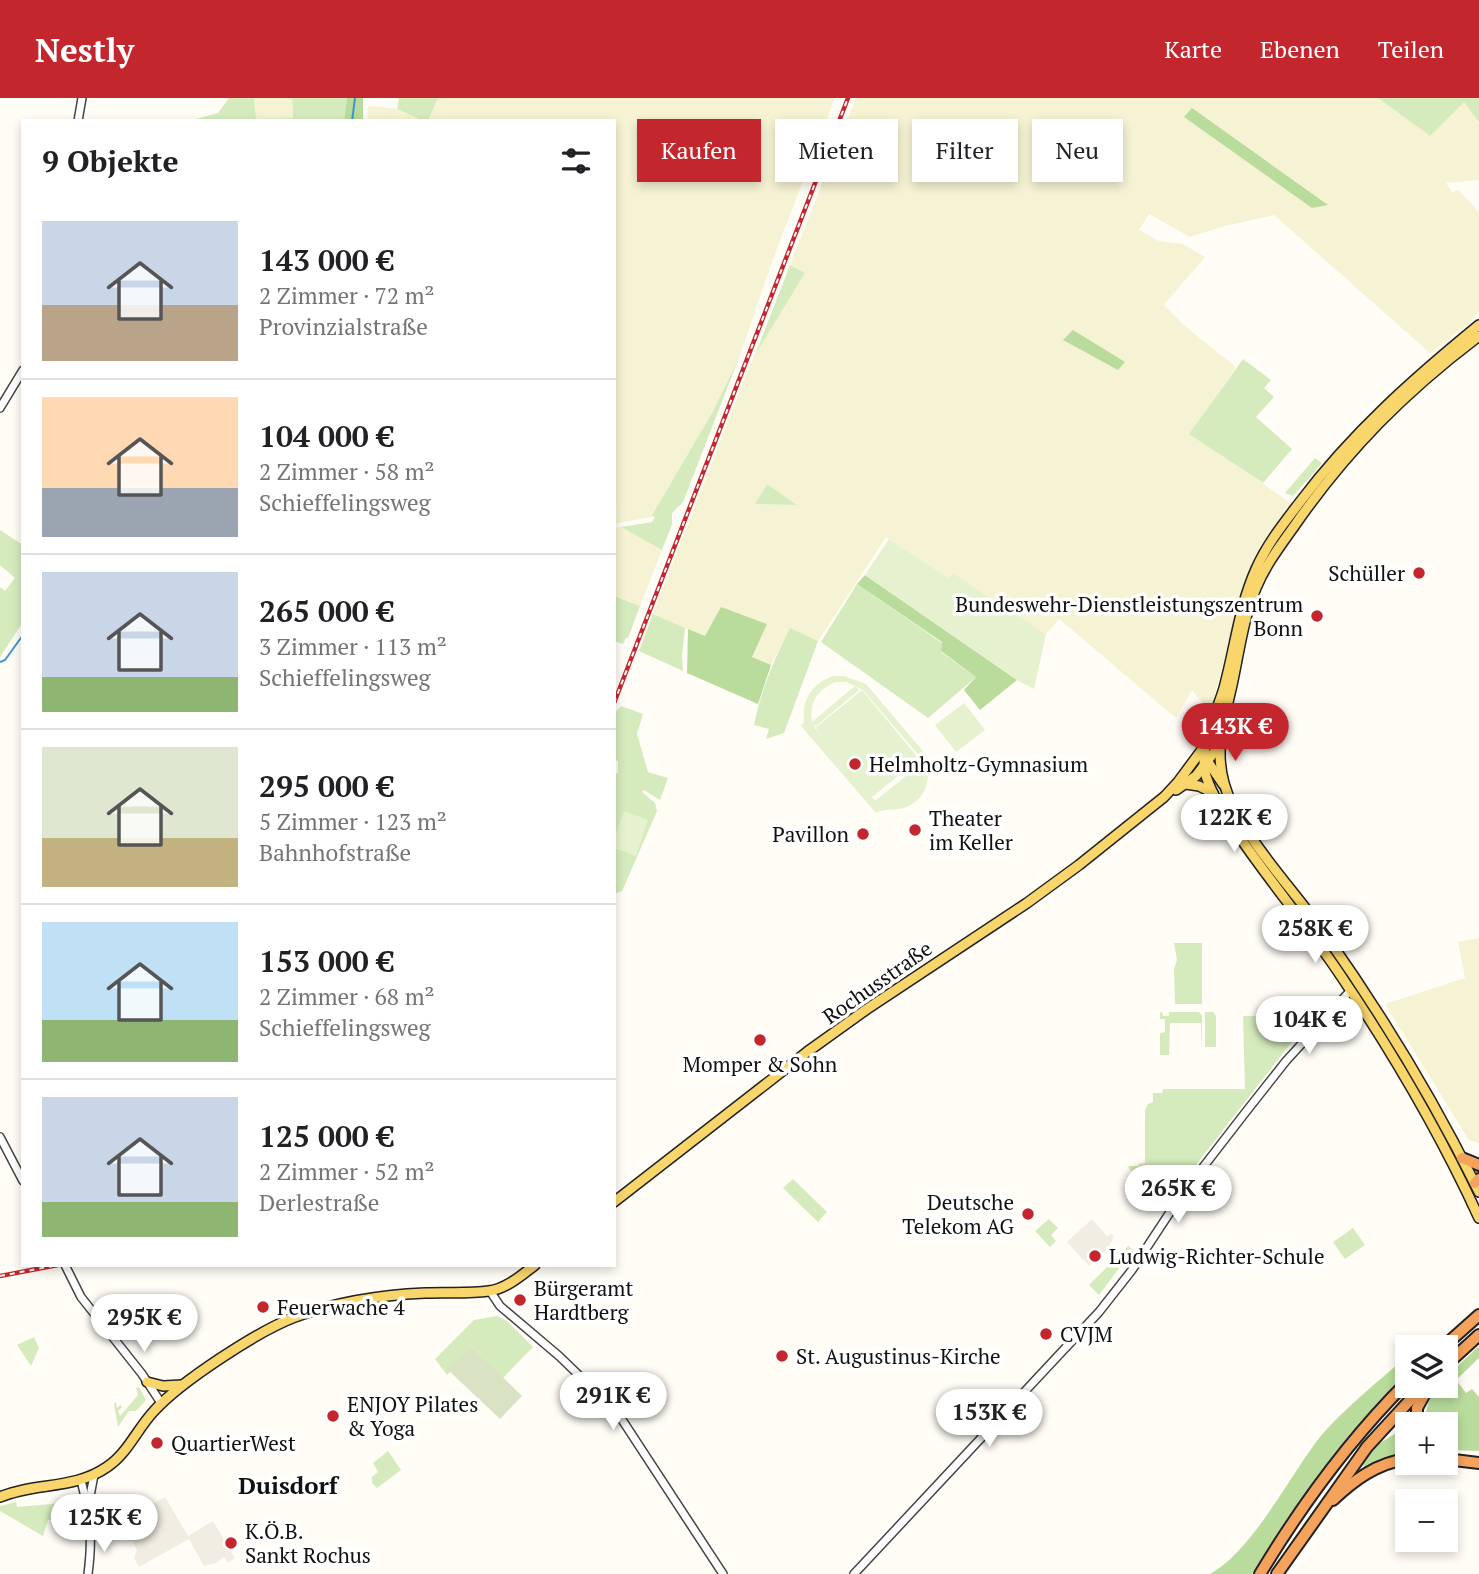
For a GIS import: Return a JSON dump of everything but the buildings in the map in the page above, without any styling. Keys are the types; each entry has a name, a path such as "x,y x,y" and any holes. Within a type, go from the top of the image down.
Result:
{"highway":[{"path":"1462,1158 1479,1166"},
{"path":"1457,1335 1479,1315"},
{"path":"1458,1354 1479,1335"},
{"path":"1260,1574 1356,1438 1395,1395"},
{"path":"1277,1574 1367,1447 1412,1398"},
{"path":"1458,1457 1479,1457"},
{"path":"1458,1459 1479,1463"},
{"path":"1314,1520 1345,1489 1369,1471 1395,1462"}],"main road":[{"path":"1479,324 1414,379 1357,433 1322,473 1278,532 1258,565 1245,597 1225,683 1205,746 1206,763 1214,793 1233,828 1350,990 1411,1085 1479,1218"},
{"path":"1478,1184 1417,1077 1353,974 1241,819 1225,785 1218,747 1248,612 1256,588 1271,559 1329,479 1388,412 1443,363 1479,336"},
{"name":"Rochusstraße","path":"1164,797 1205,746"},
{"name":"Rochusstraße","path":"616,1200 831,1035 1043,892 1164,797 1186,784 1218,747"},
{"path":"1194,762 1206,763"},
{"path":"1206,763 1219,782 1225,785"},
{"path":"1186,784 1214,793"},
{"path":"1350,990 1353,974"},
{"path":"1350,990 1368,998"},
{"path":"1333,1009 1342,1005 1359,1005"},
{"path":"1460,1178 1478,1184"},
{"path":"1468,1194 1478,1184"},
{"path":"0,1497 94,1475 118,1459 161,1403 183,1385 257,1337 295,1317 385,1296 490,1291 507,1284 532,1267"},
{"path":"147,1382 163,1386 183,1385"}],"street":[{"path":"78,119 82,98"},
{"path":"0,408 21,373"},
{"path":"854,1574 1109,1300 1180,1196 1286,1061 1350,990"},
{"path":"0,1137 21,1177"},
{"path":"66,1267 81,1297 161,1403"},
{"path":"490,1291 500,1306 559,1356 617,1412 723,1574"},
{"path":"88,1505 94,1475"},
{"path":"81,1480 92,1532 88,1574"}],"shaded area":[{"path":"254,98 292,98 293,118 255,119"},
{"path":"438,98 835,98 827,119 775,119 775,182 803,182 739,358 712,413 651,517 616,524 617,511 616,119 429,119"},
{"path":"856,98 1378,98 1430,136 1464,101 1479,122 1479,180 1446,183 1452,192 1459,190 1479,212 1479,312 1468,324 1430,353 1274,215 1190,237 1149,214 1139,230 1159,241 1183,244 1205,257 1164,305 1186,327 1236,367 1190,434 1291,503 1264,543 1242,589 1211,711 1192,690 1176,718 1059,619 1046,634 953,573 948,578 886,537 818,641 790,629 771,665 752,657 766,624 705,637 653,614 754,355 805,273 790,265 823,182 898,182 898,119 848,119","holes":["766,485 796,505 756,504"]},
{"path":"368,106 397,109 420,119 367,119"},
{"path":"621,527 662,550 640,606 616,597 616,528"},
{"path":"1479,938 1479,1143 1469,1140 1385,1004 1465,978 1458,942"},
{"path":"1092,1219 1107,1236 1114,1236 1108,1249 1102,1254 1100,1252 1098,1258 1089,1266 1067,1242"},
{"path":"165,1497 188,1536 213,1521 235,1558 228,1563 224,1557 216,1563 204,1566 189,1539 139,1567 134,1558 137,1550 121,1517 127,1513 130,1517"}],"green space":[{"path":"229,98 254,98 256,119 196,119 218,113"},
{"path":"292,98 347,98 344,119 256,119 293,118"},
{"path":"347,98 363,98 363,119 344,119"},
{"path":"399,98 438,98 429,119 420,119 397,109"},
{"path":"1378,98 1479,98 1479,122 1464,102 1430,136"},
{"path":"1192,108 1328,205 1312,208 1184,117"},
{"path":"790,265 805,273 755,355"},
{"path":"1073,330 1125,362 1118,370 1063,340"},
{"path":"739,358 683,502 672,513 672,524 662,550 621,527 652,522 655,516 651,517 712,413"},
{"path":"1243,359 1271,380 1264,388 1274,397 1256,417 1292,449 1263,483 1189,434"},
{"path":"1315,458 1322,463 1293,496 1285,493"},
{"path":"767,484 797,505 755,504"},
{"path":"0,530 21,544 21,625 0,657 0,587 5,591 15,578 0,565"},
{"path":"889,539 948,578 953,573 1046,634 1034,689 865,575"},
{"path":"865,575 1017,680 980,710 964,690 976,677 941,651 942,642 857,584"},
{"path":"857,584 942,643 941,652 976,677 928,718 821,642"},
{"path":"616,597 640,606 628,638 623,644 616,642"},
{"path":"721,607 767,624 752,657 771,665 758,704 687,673 688,629 705,636"},
{"path":"653,614 685,628 683,671 639,651"},
{"path":"790,628 818,641 784,733 766,739 769,729 754,725 769,675"},
{"path":"844,676 866,684 922,750 927,767 927,784 913,804 876,813 801,726 810,693 826,679","holes":["836,682 855,686 812,722 813,703 819,693","855,686 863,690 916,752 922,763 875,801 872,797 919,759 862,690 815,728 813,724 816,726 859,690"]},
{"path":"964,703 985,730 956,752 935,725"},
{"path":"621,706 643,714 637,734 648,772 668,778 660,800 644,790 642,792 655,803 657,811 622,891 616,893 618,761 616,712"},
{"path":"1213,773 1232,813 1346,972 1343,974 1236,824 1210,777"},
{"path":"624,811 648,820 636,856 616,849 616,833"},
{"path":"1174,943 1202,943 1202,1004 1175,1004 1174,969 1177,960"},
{"path":"1160,1012 1163,1016 1169,1016 1169,1012 1199,1012 1202,1016 1202,1055 1201,1023 1170,1023 1169,1055 1160,1055 1160,1033 1165,1032 1165,1019 1160,1019"},
{"path":"1205,1012 1213,1012 1216,1016 1216,1047 1205,1047"},
{"path":"1243,1016 1312,1016 1177,1189 1163,1183 1156,1174 1154,1179 1130,1170 1128,1166 1145,1163 1145,1110 1148,1104 1153,1102 1153,1093 1162,1093 1163,1089 1245,1089"},
{"path":"793,1179 827,1212 818,1222 783,1188"},
{"path":"1049,1219 1058,1228 1051,1235 1056,1241 1050,1247 1035,1231"},
{"path":"1353,1228 1365,1245 1345,1259 1333,1242"},
{"path":"1128,1246 1133,1250 1099,1295 1089,1285"},
{"path":"497,1316 507,1321 533,1347 503,1378 472,1347 447,1375 435,1359 474,1320"},
{"path":"34,1337 39,1348 31,1366 17,1345"},
{"path":"1479,1346 1479,1358 1458,1378 1458,1366"},
{"path":"472,1347 522,1396 500,1419 447,1369"},
{"path":"1395,1366 1395,1384 1321,1470 1252,1574 1210,1574 1240,1549 1268,1514 1317,1441 1356,1400"},
{"path":"1458,1383 1466,1393 1472,1389 1479,1397 1479,1451 1458,1450 1458,1412 1426,1412 1431,1398 1458,1398"},
{"path":"139,1387 146,1400 136,1411 129,1411 118,1427 114,1404 116,1402 117,1408 120,1405 122,1407 118,1411 120,1416 138,1395 136,1388"},
{"path":"1395,1434 1395,1460 1366,1468 1363,1461 1374,1447"},
{"path":"388,1451 401,1470 377,1488 372,1483 372,1477 378,1472 373,1463"},
{"path":"16,1502 17,1507 74,1502 72,1520 48,1520 43,1536 0,1511 0,1506"}],"waterway":[{"path":"352,119 355,98"},
{"path":"0,662 5,660 21,638"}],"railway":[{"path":"616,698 848,98"},
{"path":"0,1276 47,1267"}],"place":[{"name":"Schüller","path":"1419,573"},
{"name":"Bundeswehr-Dienstleistungszentrum Bonn","path":"1317,616"},
{"name":"Helmholtz-Gymnasium","path":"855,764"},
{"name":"Theater im Keller","path":"915,830"},
{"name":"Pavillon","path":"863,834"},
{"name":"Momper & Sohn","path":"760,1040"},
{"name":"Deutsche Telekom AG","path":"1028,1214"},
{"name":"Ludwig-Richter-Schule","path":"1095,1256"},
{"name":"Bürgeramt Hardtberg","path":"520,1300"},
{"name":"Feuerwache 4","path":"263,1307"},
{"name":"CVJM","path":"1046,1334"},
{"name":"St. Augustinus-Kirche","path":"782,1356"},
{"name":"ENJOY Pilates & Yoga","path":"333,1416"},
{"name":"QuartierWest","path":"157,1443"},
{"name":"K.Ö.B. Sankt Rochus","path":"231,1543"}],"district":[{"name":"Duisdorf","path":"288,1485"}]}
